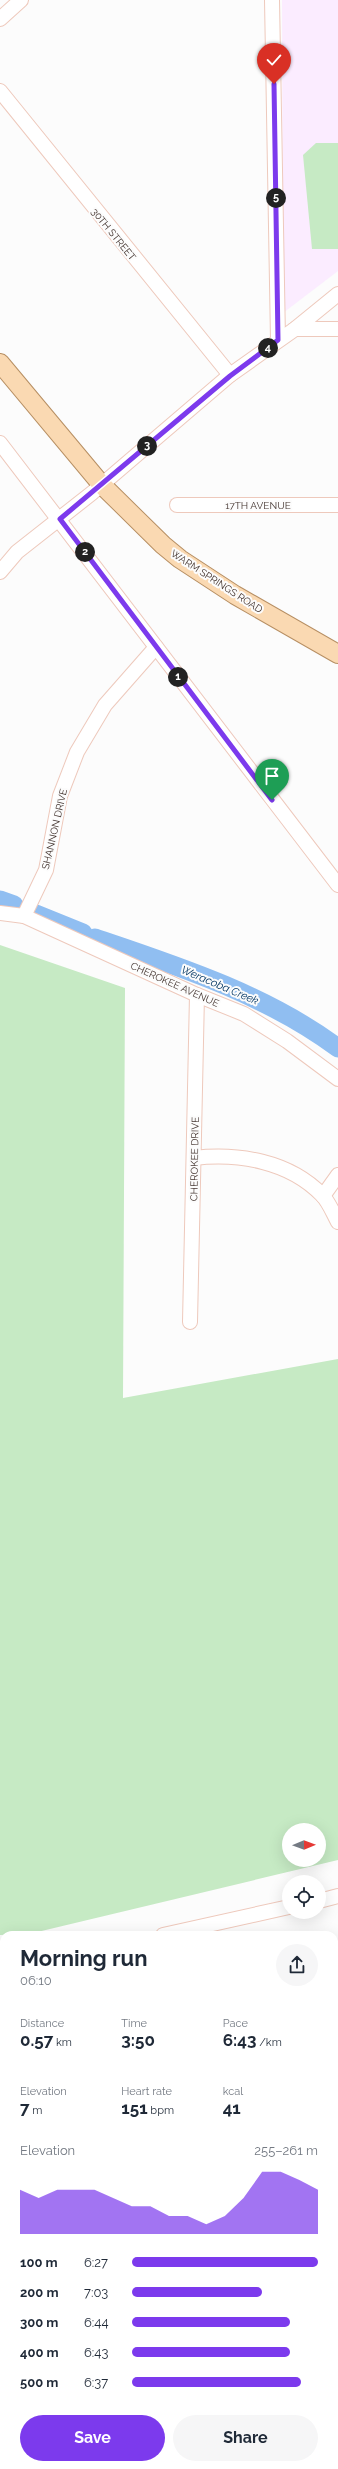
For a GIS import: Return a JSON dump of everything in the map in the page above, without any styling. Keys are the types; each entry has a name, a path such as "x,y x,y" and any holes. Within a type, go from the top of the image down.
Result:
{"main road":[{"name":"WARM SPRINGS ROAD","path":"0,363 101,484 180,559 235,595 338,654"}],"street":[{"path":"0,19 21,0"},
{"path":"272,0 278,340"},
{"name":"30TH STREET","path":"0,91 230,376"},
{"path":"0,572 17,552 60,519 230,376 295,329 338,294"},
{"path":"295,329 338,329"},
{"path":"0,443 60,519 156,647 338,883"},
{"name":"17TH AVENUE","path":"177,505 338,505"},
{"name":"SHANNON DRIVE","path":"24,916 46,870 60,796 77,752 105,705 156,647"},
{"name":"CHEROKEE AVENUE","path":"0,913 24,916 197,995 244,1014 266,1027 338,1079"},
{"name":"CHEROKEE DRIVE","path":"190,1322 197,995"},
{"path":"194,1158 221,1155 283,1168 298,1176 322,1196 338,1222"},
{"path":"322,1196 338,1175"},
{"path":"326,1899 338,1896"},
{"path":"181,1931 282,1909"}],"shaded area":[{"path":"282,0 338,0 338,271 283,313"}],"green space":[{"path":"316,143 338,143 338,249 312,249 303,155"},
{"path":"0,945 125,988 123,1398 338,1359 338,1860 326,1863 326,1823 282,1823 282,1867 309,1867 42,1931 0,1931"}],"waterway":[{"name":"Weracoba Creek","path":"0,900 14,905"},
{"name":"Weracoba Creek","path":"36,914 83,933"},
{"name":"Weracoba Creek","path":"95,938 190,971 252,997 311,1029 338,1048"}],"route":[{"path":"272,800 60,519 230,376 278,340 274,84"}]}
